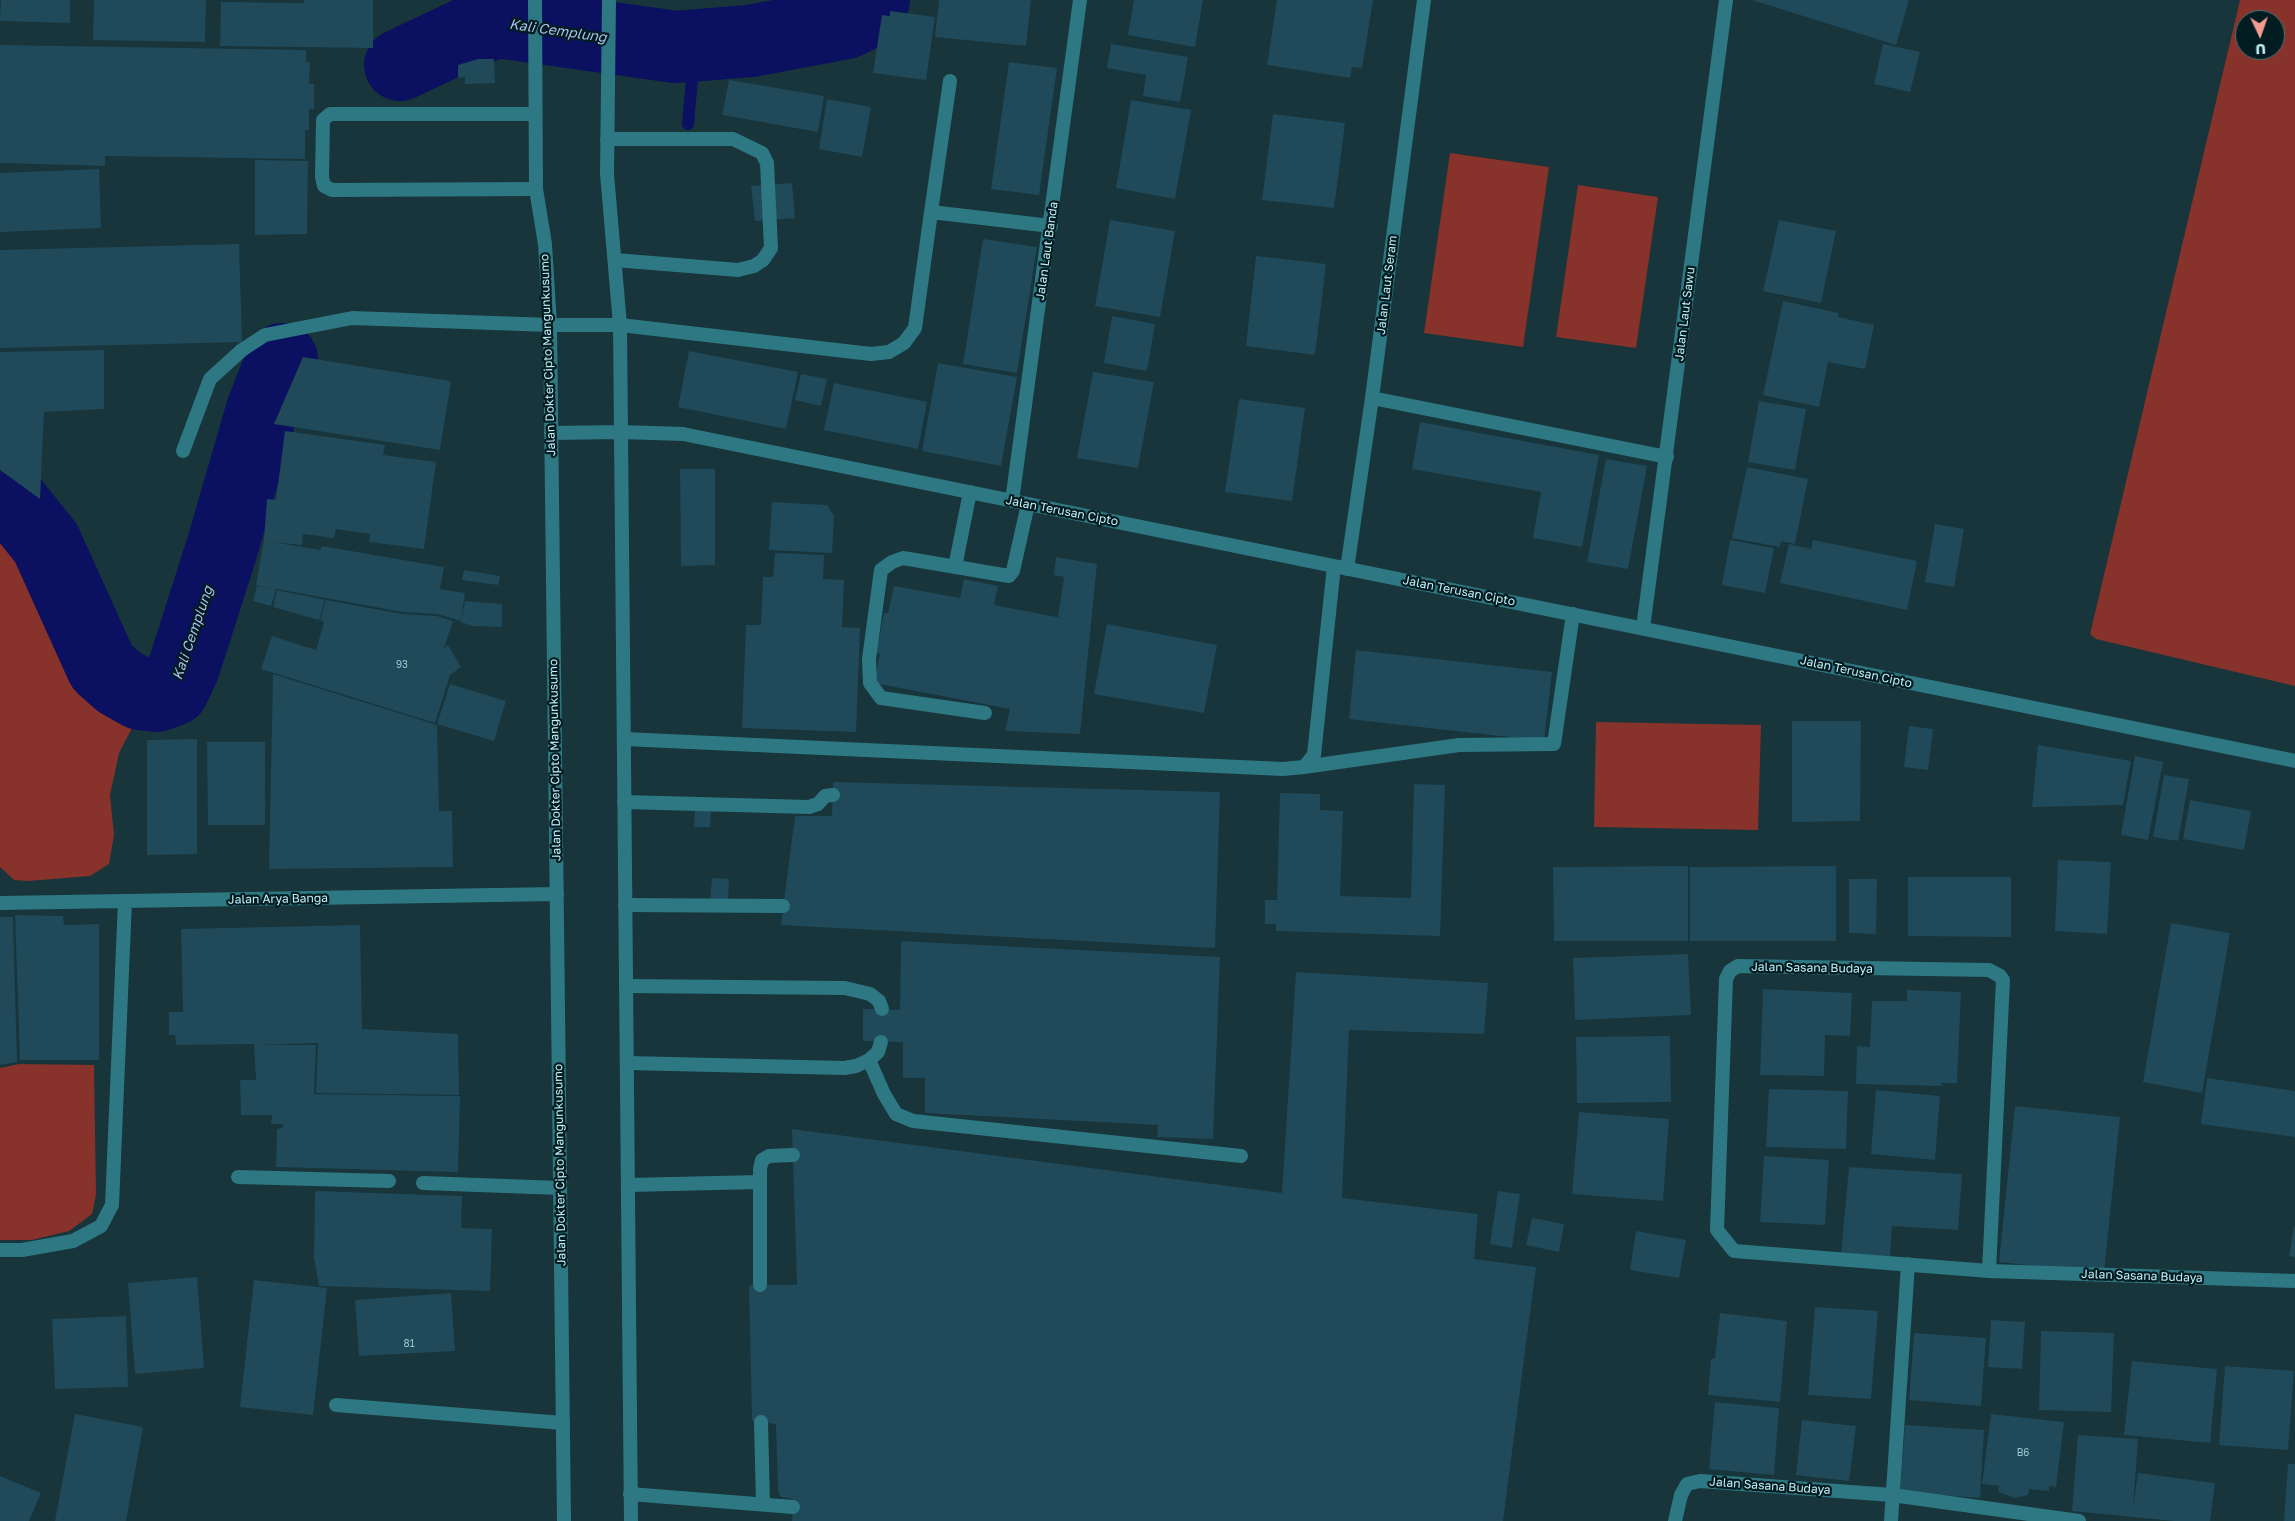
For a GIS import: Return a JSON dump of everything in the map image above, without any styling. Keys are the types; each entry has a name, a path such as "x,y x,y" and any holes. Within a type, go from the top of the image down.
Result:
{"street":[{"name":"Jalan Dokter Cipto Mangunkusumo","path":"535,0 536,189 545,244 550,325 564,1521"},
{"path":"609,0 607,174 620,325 630,1521"},
{"name":"Jalan Laut Banda","path":"1012,501 1051,226 1080,0"},
{"name":"Jalan Laut Seram","path":"1304,767 1314,755 1341,567 1372,398 1424,0"},
{"name":"Jalan Laut Sawu","path":"1643,628 1726,0"},
{"path":"184,451 210,378 242,350 265,335 352,318 550,325 620,325 871,354 888,352 904,343 915,328 950,81"},
{"path":"535,114 330,114 322,120 322,177 324,186 332,190 536,189"},
{"path":"607,139 733,139 762,153 767,163 771,248 763,260 754,266 738,270 615,260"},
{"path":"931,212 1051,226"},
{"path":"1372,398 1667,457"},
{"name":"Jalan Terusan Cipto","path":"551,433 621,432 682,434 2295,761"},
{"path":"955,567 970,492"},
{"path":"985,714 881,698 870,683 869,659 881,570 892,562 903,558 1009,576 1013,572 1028,504"},
{"path":"624,739 1283,769 1459,744 1554,744 1573,614"},
{"path":"624,802 808,812 825,796 833,795"},
{"name":"Jalan Arya Banga","path":"0,903 557,894"},
{"path":"0,1250 22,1250 73,1241 101,1226 112,1205 125,901"},
{"path":"625,905 783,906"},
{"name":"Jalan Sasana Budaya","path":"1989,1271 2003,980 2000,976 1990,970 1738,966 1730,971 1726,979 1717,1230 1734,1251 1989,1271 2295,1281"},
{"path":"626,986 845,988 870,994 879,1001 882,1009"},
{"path":"627,1063 844,1068 856,1066 869,1060 878,1052 881,1042"},
{"path":"869,1060 884,1094 896,1114 913,1121 1241,1156"},
{"path":"760,1285 760,1182 762,1160 769,1156 793,1155"},
{"path":"238,1177 390,1182"},
{"path":"628,1185 760,1182"},
{"path":"423,1183 560,1188"},
{"path":"1891,1521 1908,1264"},
{"path":"336,1405 563,1424"},
{"path":"761,1422 762,1504"},
{"name":"Jalan Sasana Budaya","path":"1675,1521 1681,1495 1687,1484 1700,1481 1892,1495 2079,1521"},
{"path":"630,1494 793,1507"}],"shaded area":[{"path":"2240,0 2295,0 2295,686 2096,639 2090,634 2235,21 2235,60 2285,60 2285,10 2238,10"},
{"path":"1450,153 1549,167 1523,347 1424,333"},
{"path":"1578,185 1658,197 1636,348 1556,337"},
{"path":"0,524 19,549 63,640 85,677 109,704 135,714 131,730 119,753 110,795 114,835 109,864 90,876 28,881 14,880 0,867"},
{"path":"1596,722 1761,725 1758,830 1594,827"},
{"path":"19,1064 94,1065 96,1195 92,1214 69,1231 32,1240 0,1240 0,1068"}],"building":[{"path":"1,0 70,0 70,23 0,21"},
{"path":"94,0 206,0 205,42 93,40"},
{"path":"304,0 373,0 373,48 220,46 221,2 304,3"},
{"path":"939,0 1031,0 1026,46 935,37"},
{"path":"1134,0 1203,0 1195,47 1128,35"},
{"path":"1277,0 1373,0 1362,68 1352,67 1350,78 1267,65"},
{"path":"1752,0 1909,0 1896,45"},
{"path":"890,11 935,17 926,80 873,73 882,15 890,16"},
{"path":"1111,44 1188,57 1180,102 1143,96 1146,75 1107,68"},
{"path":"1883,44 1920,52 1910,92 1874,84"},
{"path":"0,45 306,50 306,62 310,62 309,84 314,84 314,109 309,109 309,130 305,130 305,159 105,156 105,166 0,163"},
{"path":"478,59 494,59 495,83 465,84 465,77 458,78 458,65"},
{"path":"1009,62 1057,68 1039,195 991,189"},
{"path":"729,80 824,96 818,132 722,115"},
{"path":"827,99 871,107 862,157 819,149"},
{"path":"1131,100 1191,110 1175,199 1116,188"},
{"path":"1273,114 1345,123 1334,208 1262,200"},
{"path":"255,160 308,161 307,234 255,235"},
{"path":"99,169 101,228 0,232 0,173"},
{"path":"792,183 795,218 755,221 751,186"},
{"path":"1110,220 1175,231 1160,317 1095,306"},
{"path":"1779,220 1836,231 1821,303 1763,291"},
{"path":"983,239 1037,247 1017,373 963,364"},
{"path":"239,244 242,342 0,348 0,250"},
{"path":"1256,256 1326,264 1315,355 1246,346"},
{"path":"1783,301 1839,313 1838,317 1874,325 1865,369 1828,362 1819,407 1763,395"},
{"path":"1112,316 1155,324 1147,371 1104,363"},
{"path":"104,350 104,409 44,412 40,499 0,470 0,352"},
{"path":"689,351 798,372 786,429 678,407"},
{"path":"303,357 451,381 440,450 274,424"},
{"path":"938,363 1017,377 1001,466 922,451"},
{"path":"1093,372 1154,382 1138,468 1077,458"},
{"path":"801,374 827,379 821,406 795,400"},
{"path":"834,383 927,402 918,449 824,430"},
{"path":"1239,399 1305,408 1292,501 1225,492"},
{"path":"1759,401 1806,409 1795,470 1748,462"},
{"path":"1420,422 1599,455 1582,547 1533,538 1541,492 1412,469"},
{"path":"285,431 385,445 383,455 436,462 424,549 369,542 370,534 336,529 334,538 303,534 302,545 272,542 320,550 322,546 444,567 440,589 465,593 461,621 437,614 403,612 276,589 271,606 253,601 257,586 273,589 256,585 264,540 267,499 276,500"},
{"path":"1606,459 1647,466 1628,569 1587,562"},
{"path":"1747,467 1808,479 1795,544 1781,541 1780,547 1732,538"},
{"path":"680,469 715,469 715,565 681,566"},
{"path":"772,502 827,505 834,516 832,553 769,550"},
{"path":"1935,524 1964,529 1954,587 1925,582"},
{"path":"1730,540 1774,548 1765,593 1722,585"},
{"path":"1813,540 1917,561 1907,610 1780,583 1789,544 1811,549"},
{"path":"775,553 824,555 823,579 844,580 842,627 860,628 856,732 742,728 746,625 761,625 763,577 773,577"},
{"path":"1056,557 1097,564 1080,734 1005,731 1010,709 874,683 880,654 876,653 884,613 888,613 894,586 960,598 964,579 998,586 994,605 1062,618 1058,617 1064,577 1054,575"},
{"path":"464,570 500,576 498,585 462,580"},
{"path":"277,590 325,600 319,620 273,607"},
{"path":"326,600 402,614 437,616 453,621 444,648 448,645 461,667 450,675 435,723 261,669 272,636 316,650 324,622 320,620"},
{"path":"465,601 502,604 502,627 472,626 461,622"},
{"path":"1107,624 1217,645 1204,713 1094,694"},
{"path":"1356,650 1552,672 1544,741 1349,719"},
{"path":"273,674 437,725 439,811 452,811 453,867 269,869"},
{"path":"450,684 506,701 494,741 437,724"},
{"path":"1792,721 1861,721 1860,821 1792,822"},
{"path":"1909,726 1933,729 1928,770 1904,767"},
{"path":"197,739 197,854 147,855 147,740"},
{"path":"207,742 265,742 265,825 208,825"},
{"path":"2038,745 2131,761 2123,805 2032,807"},
{"path":"2135,756 2163,762 2148,840 2121,835"},
{"path":"2164,775 2189,779 2178,841 2153,837"},
{"path":"833,782 1220,792 1215,948 781,925 795,816 832,816"},
{"path":"1414,784 1445,785 1440,936 1276,931 1276,924 1265,924 1265,900 1277,900 1280,793 1320,794 1320,810 1343,811 1340,896 1411,898"},
{"path":"2190,800 2251,811 2244,850 2183,839"},
{"path":"695,809 711,809 710,827 694,827"},
{"path":"2058,860 2111,862 2107,934 2055,931"},
{"path":"1688,866 1688,941 1554,941 1553,867"},
{"path":"1836,866 1836,941 1690,941 1690,867"},
{"path":"1908,877 2011,877 2011,937 1908,936"},
{"path":"712,878 729,879 728,901 710,900"},
{"path":"1849,879 1877,879 1876,934 1849,933"},
{"path":"15,915 63,916 64,925 99,924 99,1060 20,1060"},
{"path":"0,917 13,917 17,1062 0,1065"},
{"path":"2171,923 2230,933 2202,1093 2143,1082"},
{"path":"360,925 362,1029 458,1034 459,1095 316,1093 318,1043 257,1045 316,1045 314,1094 460,1096 458,1172 276,1167 277,1129 283,1128 283,1124 271,1124 272,1115 241,1115 240,1080 256,1080 254,1044 176,1045 175,1035 169,1035 169,1012 183,1012 181,929"},
{"path":"901,941 1220,957 1213,1139 1157,1137 1158,1125 925,1113 925,1078 903,1078 903,1042 863,1041 863,1009 900,1010"},
{"path":"1688,954 1691,1015 1575,1020 1573,958"},
{"path":"1296,972 1488,983 1484,1034 1349,1030 1342,1198 1478,1214 1474,1259 1536,1267 1503,1521 792,1521 793,1499 781,1497 778,1491 776,1424 752,1421 749,1285 797,1285 792,1129 1282,1193"},
{"path":"1763,989 1852,993 1850,1036 1825,1035 1824,1076 1760,1075"},
{"path":"1907,990 1961,992 1957,1083 1941,1083 1942,1086 1856,1084 1857,1046 1870,1047 1872,1001 1907,1001"},
{"path":"1670,1036 1671,1102 1577,1103 1576,1037"},
{"path":"2207,1078 2295,1091 2295,1137 2201,1124"},
{"path":"1769,1089 1848,1091 1846,1149 1766,1147"},
{"path":"1876,1090 1940,1096 1935,1160 1871,1154"},
{"path":"2015,1106 2120,1117 2104,1273 1999,1262"},
{"path":"1579,1112 1669,1119 1663,1201 1572,1194"},
{"path":"1764,1156 1829,1160 1825,1225 1760,1222"},
{"path":"1849,1167 1962,1174 1958,1230 1892,1226 1890,1257 1841,1253"},
{"path":"315,1191 462,1196 461,1228 492,1229 490,1291 319,1286 314,1258"},
{"path":"1498,1191 1520,1194 1512,1248 1490,1244"},
{"path":"1532,1218 1564,1224 1559,1252 1526,1245"},
{"path":"2295,1227 2295,1257 2289,1256"},
{"path":"1636,1231 1686,1240 1679,1278 1630,1270"},
{"path":"197,1277 204,1368 135,1374 128,1283"},
{"path":"254,1280 327,1288 313,1415 240,1407"},
{"path":"451,1293 455,1351 359,1356 355,1300"},
{"path":"1815,1307 1878,1311 1871,1399 1808,1395"},
{"path":"1720,1313 1787,1321 1780,1402 1708,1395 1711,1359 1715,1358"},
{"path":"126,1316 128,1387 55,1389 52,1319"},
{"path":"1991,1320 2025,1322 2022,1369 1988,1367"},
{"path":"2041,1331 2114,1333 2111,1412 2039,1410"},
{"path":"1914,1333 1986,1338 1981,1406 1909,1400"},
{"path":"2132,1361 2217,1369 2210,1443 2124,1435"},
{"path":"2225,1366 2294,1371 2288,1450 2219,1445"},
{"path":"1715,1402 1779,1408 1774,1475 1709,1469"},
{"path":"75,1414 143,1427 126,1521 55,1521"},
{"path":"1991,1414 2064,1422 2056,1487 2049,1486 2049,1491 2029,1489 2028,1495 2015,1498 1998,1492 1999,1486 1982,1484"},
{"path":"1802,1420 1856,1426 1849,1481 1796,1475"},
{"path":"1905,1425 1984,1430 1980,1498 1900,1492"},
{"path":"2078,1435 2138,1439 2133,1508 2138,1473 2215,1483 2210,1521 2174,1521 2072,1511"},
{"path":"2288,1464 2295,1464 2295,1521 2284,1521"},
{"path":"0,1476 41,1493 29,1521 0,1521"}],"waterway":[{"name":"Kali Cemplung","path":"498,0 498,52"},
{"name":"Kali Cemplung","path":"400,65 474,30 498,22 676,47 750,41 846,23 862,15 874,0"},
{"name":"Kali Cemplung","path":"688,124 695,45"},
{"name":"Kali Cemplung","path":"0,492 5,492 46,543 102,667 119,682 140,694 156,696 173,690 184,667 222,548 262,410 282,359"}]}
